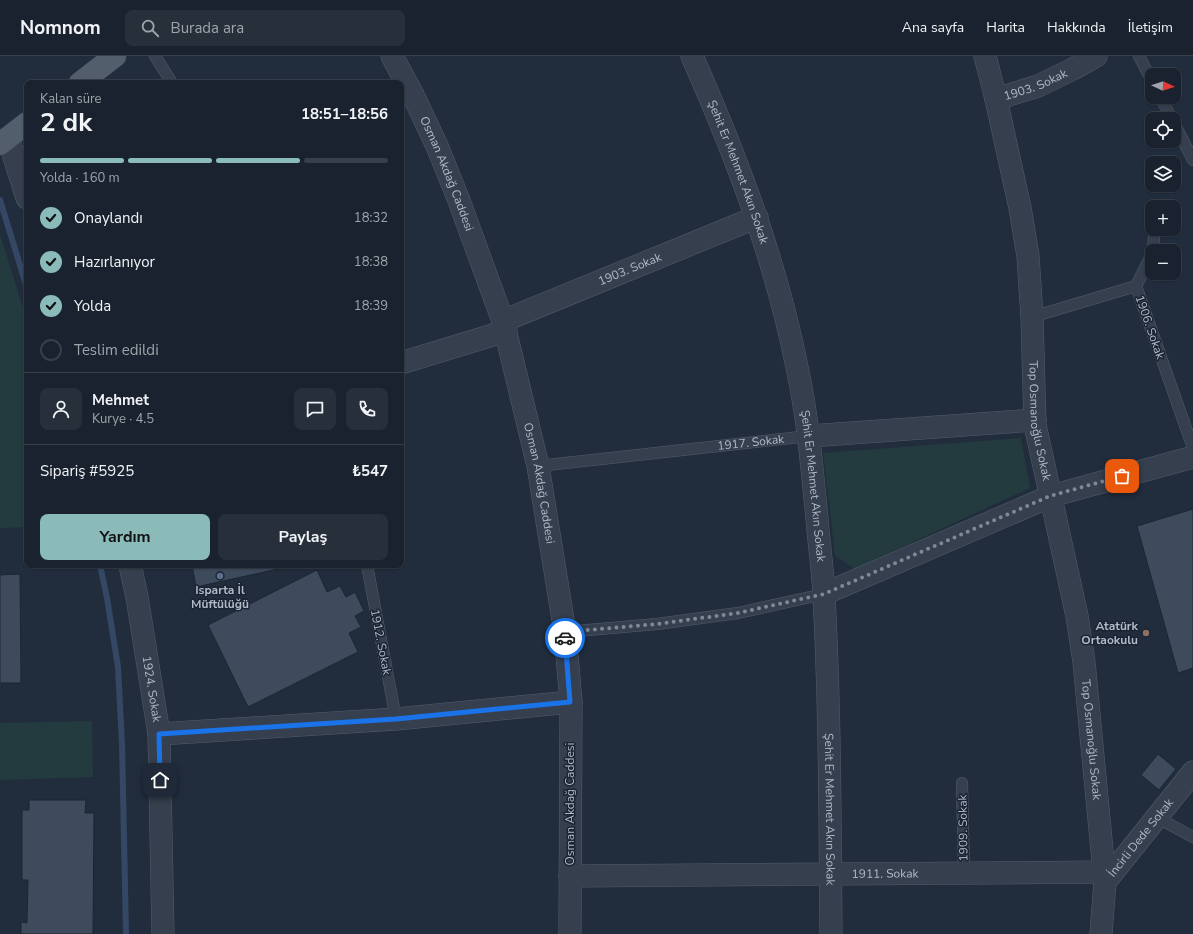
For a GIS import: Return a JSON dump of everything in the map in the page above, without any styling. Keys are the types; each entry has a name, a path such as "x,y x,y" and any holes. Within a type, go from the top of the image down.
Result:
{"main road":[{"path":"84,80 115,56"},
{"path":"4,141 24,125"}],"street":[{"name":"Osman Akdağ Caddesi","path":"392,56 413,95 437,146 458,198 504,326 538,466 565,632 570,702 570,934"},
{"name":"Şehit Er Mehmet Akın Sokak","path":"692,56 739,168 757,217 780,294 798,368 809,436 824,594 829,742 831,934"},
{"name":"Top Osmanoğlu Sokak","path":"985,56 1020,208 1028,256 1032,317 1035,420 1050,496 1077,616 1084,662 1104,877"},
{"name":"1903. Sokak","path":"996,99 1038,86 1096,56"},
{"path":"4,141 24,191"},
{"name":"1903. Sokak","path":"404,362 504,326 757,217"},
{"name":"1917. Sokak","path":"809,436 1035,420"},
{"path":"824,594 1050,496 1193,457"},
{"name":"1924. Sokak","path":"131,568 137,597 159,734 163,934"},
{"path":"159,734 396,719 570,702"},
{"name":"İncirli Dede Sokak","path":"1101,934 1104,877 1193,772"},
{"name":"1911. Sokak","path":"570,876 964,873 1104,877"}],"lane":[{"path":"156,56 170,80"},
{"path":"1139,56 1145,68"},
{"path":"1181,137 1193,160"},
{"path":"1154,237 1154,244"},
{"path":"1136,286 1145,268"},
{"name":"1906. Sokak","path":"1032,317 1136,286 1193,448"},
{"name":"1917. Sokak","path":"538,466 809,436"},
{"name":"1912. Sokak","path":"368,568 396,719"},
{"path":"565,632 657,624 738,613 824,594"},
{"name":"1909. Sokak","path":"962,783 964,873"},
{"path":"1156,817 1193,837"}],"green space":[{"path":"0,234 24,311 24,527 0,528"},
{"path":"1021,438 1030,488 854,569 835,555 823,453"},
{"path":"92,721 93,777 0,780 0,723"}],"building":[{"path":"1193,509 1193,668 1178,673 1137,526"},
{"name":"Isparta İl Müftülüğü","path":"193,568 282,568 196,587"},
{"path":"317,570 327,592 340,586 346,597 355,592 364,611 355,616 361,627 349,633 358,652 248,707 208,625"},
{"path":"20,574 21,683 1,683 1,689 0,689 0,575"},
{"path":"1158,754 1176,769 1159,790 1141,775"},
{"path":"29,800 86,800 85,813 94,813 93,934 21,934 21,922 27,923 28,880 22,880 22,810 29,810"}],"waterway":[{"path":"0,200 24,278"},
{"path":"101,568 118,667 122,744 126,934"}],"way so far":[{"path":"565,638 565,632 657,624 738,613 824,594 1050,496 1122,476"}],"place":[{"name":"Isparta İl Müftülüğü","path":"220,576"},
{"name":"Atatürk Ortaokulu","path":"1146,633"}],"route":[{"path":"160,780 159,734 396,719 570,702 565,638"}]}
